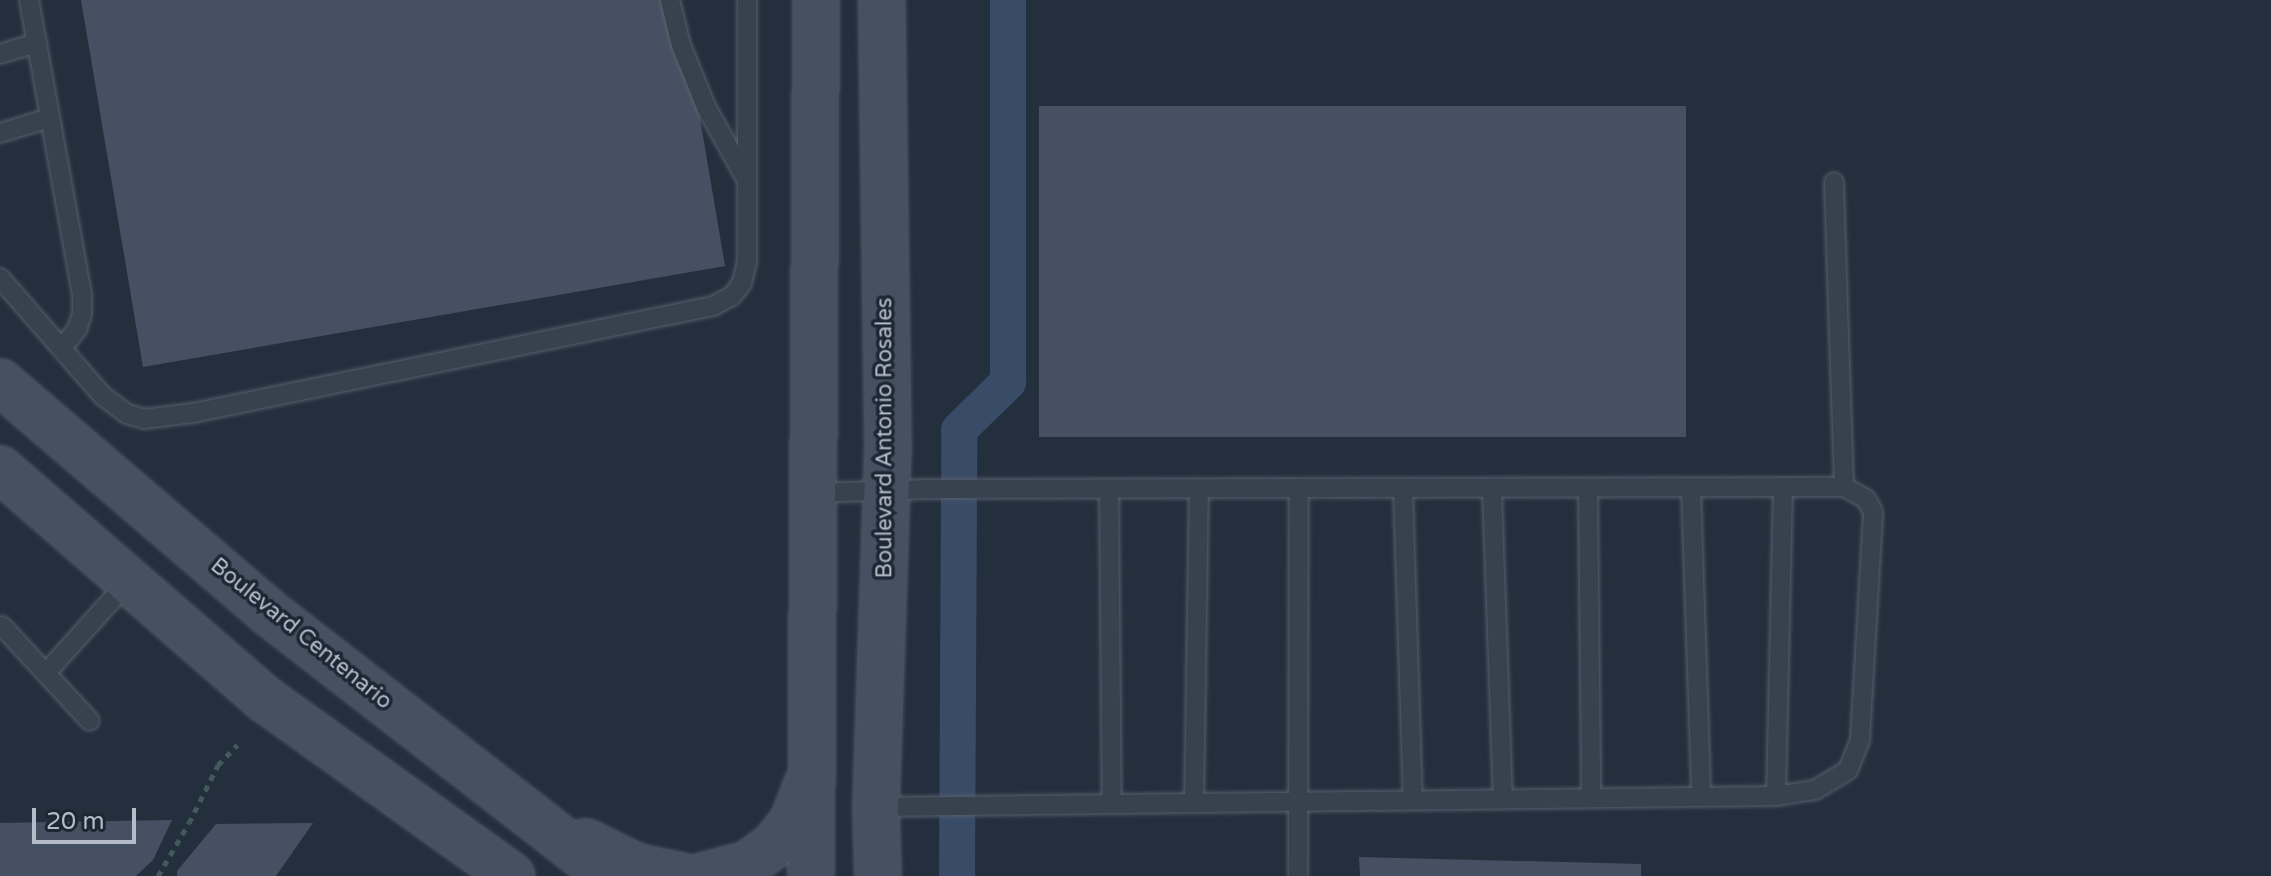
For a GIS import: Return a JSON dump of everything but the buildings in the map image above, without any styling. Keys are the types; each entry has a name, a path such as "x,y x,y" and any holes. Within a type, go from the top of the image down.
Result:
{"main road":[{"path":"811,876 816,0"},
{"name":"Boulevard Antonio Rosales","path":"882,0 908,489 888,842"},
{"name":"Boulevard Centenario","path":"0,382 267,611 609,876"},
{"path":"0,469 127,583 266,700 471,861 512,876"},
{"path":"703,876 748,864 773,846 793,821 805,794 814,748"},
{"path":"507,797 637,867 681,876"}],"lane":[{"path":"29,0 82,294 77,329 62,348"},
{"path":"670,0 681,45 706,107 747,180"},
{"path":"0,278 103,396 127,414 144,419 193,413 713,306 732,296 742,283 747,261 747,0"},
{"path":"0,54 37,43"},
{"path":"0,133 49,118"},
{"path":"1834,182 1844,487"},
{"path":"1776,796 1783,487"},
{"path":"815,493 908,489 1844,487 1866,499 1873,512 1860,740 1848,770 1815,790 1776,796 1701,794 1040,807 888,842"},
{"path":"1298,876 1299,488"},
{"path":"1403,488 1413,799"},
{"path":"1492,488 1503,797"},
{"path":"1588,488 1591,796"},
{"path":"1691,488 1701,794"},
{"path":"1109,489 1112,804"},
{"path":"1194,803 1199,489"},
{"path":"46,673 127,583"},
{"path":"2,626 90,721"}],"path":[{"path":"158,876 218,765 237,745"}],"waterway":[{"path":"957,876 959,430 1008,382 1008,0"}]}
